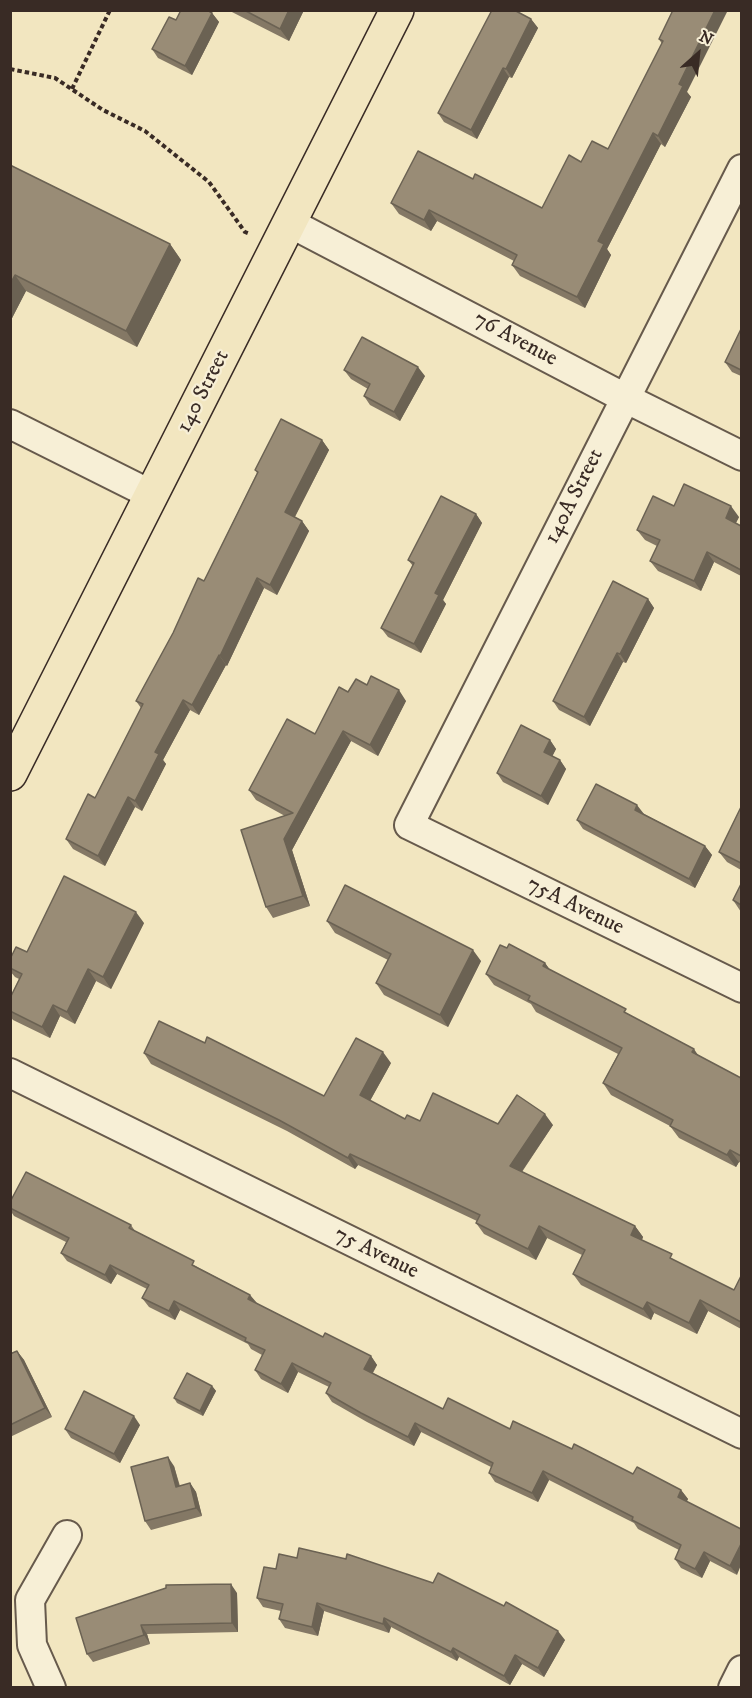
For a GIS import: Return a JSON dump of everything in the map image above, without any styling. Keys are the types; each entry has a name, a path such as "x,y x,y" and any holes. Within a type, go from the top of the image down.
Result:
{"main road":[{"name":"140 Street","path":"10,774 397,10"}],"street":[{"name":"140A Street","path":"409,825 741,169"},
{"name":"76 Avenue","path":"290,223 741,456"},
{"path":"10,424 152,495"},
{"name":"75A Avenue","path":"409,825 741,988"},
{"name":"75 Avenue","path":"10,1073 741,1434"},
{"path":"51,1688 32,1645 30,1600 67,1535"},
{"path":"733,1688 741,1670"}],"path":[{"path":"72,89 110,10"},
{"path":"10,69 55,78 103,110 145,131 209,182 245,232 258,239"}],"building":[{"path":"181,10 207,10 212,13 185,66 152,49 169,17 176,20"},
{"path":"244,10 289,10 280,29"},
{"path":"492,10 514,10 531,19 471,130 438,113"},
{"path":"673,10 715,10 679,84 683,86 658,136 653,133 598,241 604,244 577,297 512,265 517,255 429,210 424,220 391,203 418,151 473,179 475,174 542,208 569,155 581,162 592,141 608,149 663,41 659,39"},
{"path":"10,165 170,244 126,331 15,275 10,284"},
{"path":"741,329 741,370 725,362"},
{"path":"362,337 418,367 394,412 364,396 370,384 344,370"},
{"path":"281,419 322,440 285,512 302,521 270,585 257,578 220,656 192,705 183,700 155,752 159,754 135,801 128,797 98,856 66,839 88,794 95,798 143,704 136,701 173,633 198,578 204,581 258,472 255,470"},
{"path":"684,484 731,506 726,518 741,526 741,570 707,552 694,581 650,561 660,540 637,530 653,496 674,506"},
{"path":"441,496 476,514 435,593 439,595 414,644 381,628 414,563 408,560"},
{"path":"613,581 648,599 584,717 553,701"},
{"path":"371,676 399,690 370,745 343,731 284,839 303,896 266,907 241,830 293,813 249,790 287,719 315,734 339,687 348,692 356,679 367,685"},
{"path":"521,725 550,740 544,752 560,760 541,796 497,773"},
{"path":"596,784 637,805 635,810 705,846 689,879 577,820"},
{"path":"741,807 741,863 719,852"},
{"path":"64,876 136,912 103,977 88,969 67,1012 53,1005 42,1027 10,1011 10,998 22,974 10,968 10,959 16,947 27,952"},
{"path":"741,884 741,905 733,900"},
{"path":"345,885 473,950 440,1015 376,983 391,954 327,921"},
{"path":"509,944 545,963 543,966 626,1009 624,1012 694,1049 692,1052 741,1078 741,1156 730,1150 727,1155 670,1126 673,1120 603,1083 622,1048 528,1000 530,996 486,974 500,945 507,948"},
{"path":"159,1021 205,1043 207,1037 324,1096 356,1038 383,1052 360,1095 405,1119 407,1115 420,1121 433,1093 498,1124 517,1095 545,1114 510,1166 635,1226 631,1235 672,1254 670,1258 734,1290 741,1276 741,1322 700,1300 689,1323 647,1302 643,1309 573,1274 585,1250 539,1226 528,1249 476,1223 480,1215 350,1154 348,1158 279,1120 144,1053"},
{"path":"26,1172 131,1225 129,1228 194,1261 192,1265 250,1295 248,1299 323,1337 325,1333 371,1356 364,1369 443,1409 448,1398 510,1429 513,1421 572,1449 574,1444 633,1474 637,1467 681,1490 678,1497 741,1529 741,1544 730,1566 704,1552 695,1569 675,1559 681,1545 632,1520 633,1517 543,1471 532,1493 489,1473 493,1463 415,1423 408,1437 326,1393 331,1383 292,1363 281,1384 255,1370 265,1350 245,1341 246,1338 174,1301 169,1311 142,1298 149,1285 110,1265 105,1275 61,1253 69,1238 10,1208 10,1202"},
{"path":"17,1351 45,1408 10,1425 10,1354"},
{"path":"187,1373 212,1386 200,1411 174,1398"},
{"path":"84,1391 134,1416 114,1454 65,1429"},
{"path":"168,1457 176,1487 190,1483 196,1508 145,1521 131,1467"},
{"path":"299,1548 346,1559 347,1554 433,1583 438,1573 504,1606 506,1602 558,1631 538,1668 515,1655 504,1676 453,1648 451,1652 384,1618 383,1624 317,1603 312,1627 279,1619 283,1604 257,1598 264,1567 276,1569 279,1554 297,1558"},
{"path":"231,1584 232,1623 141,1625 144,1635 87,1654 76,1618 166,1588 166,1585"}]}
